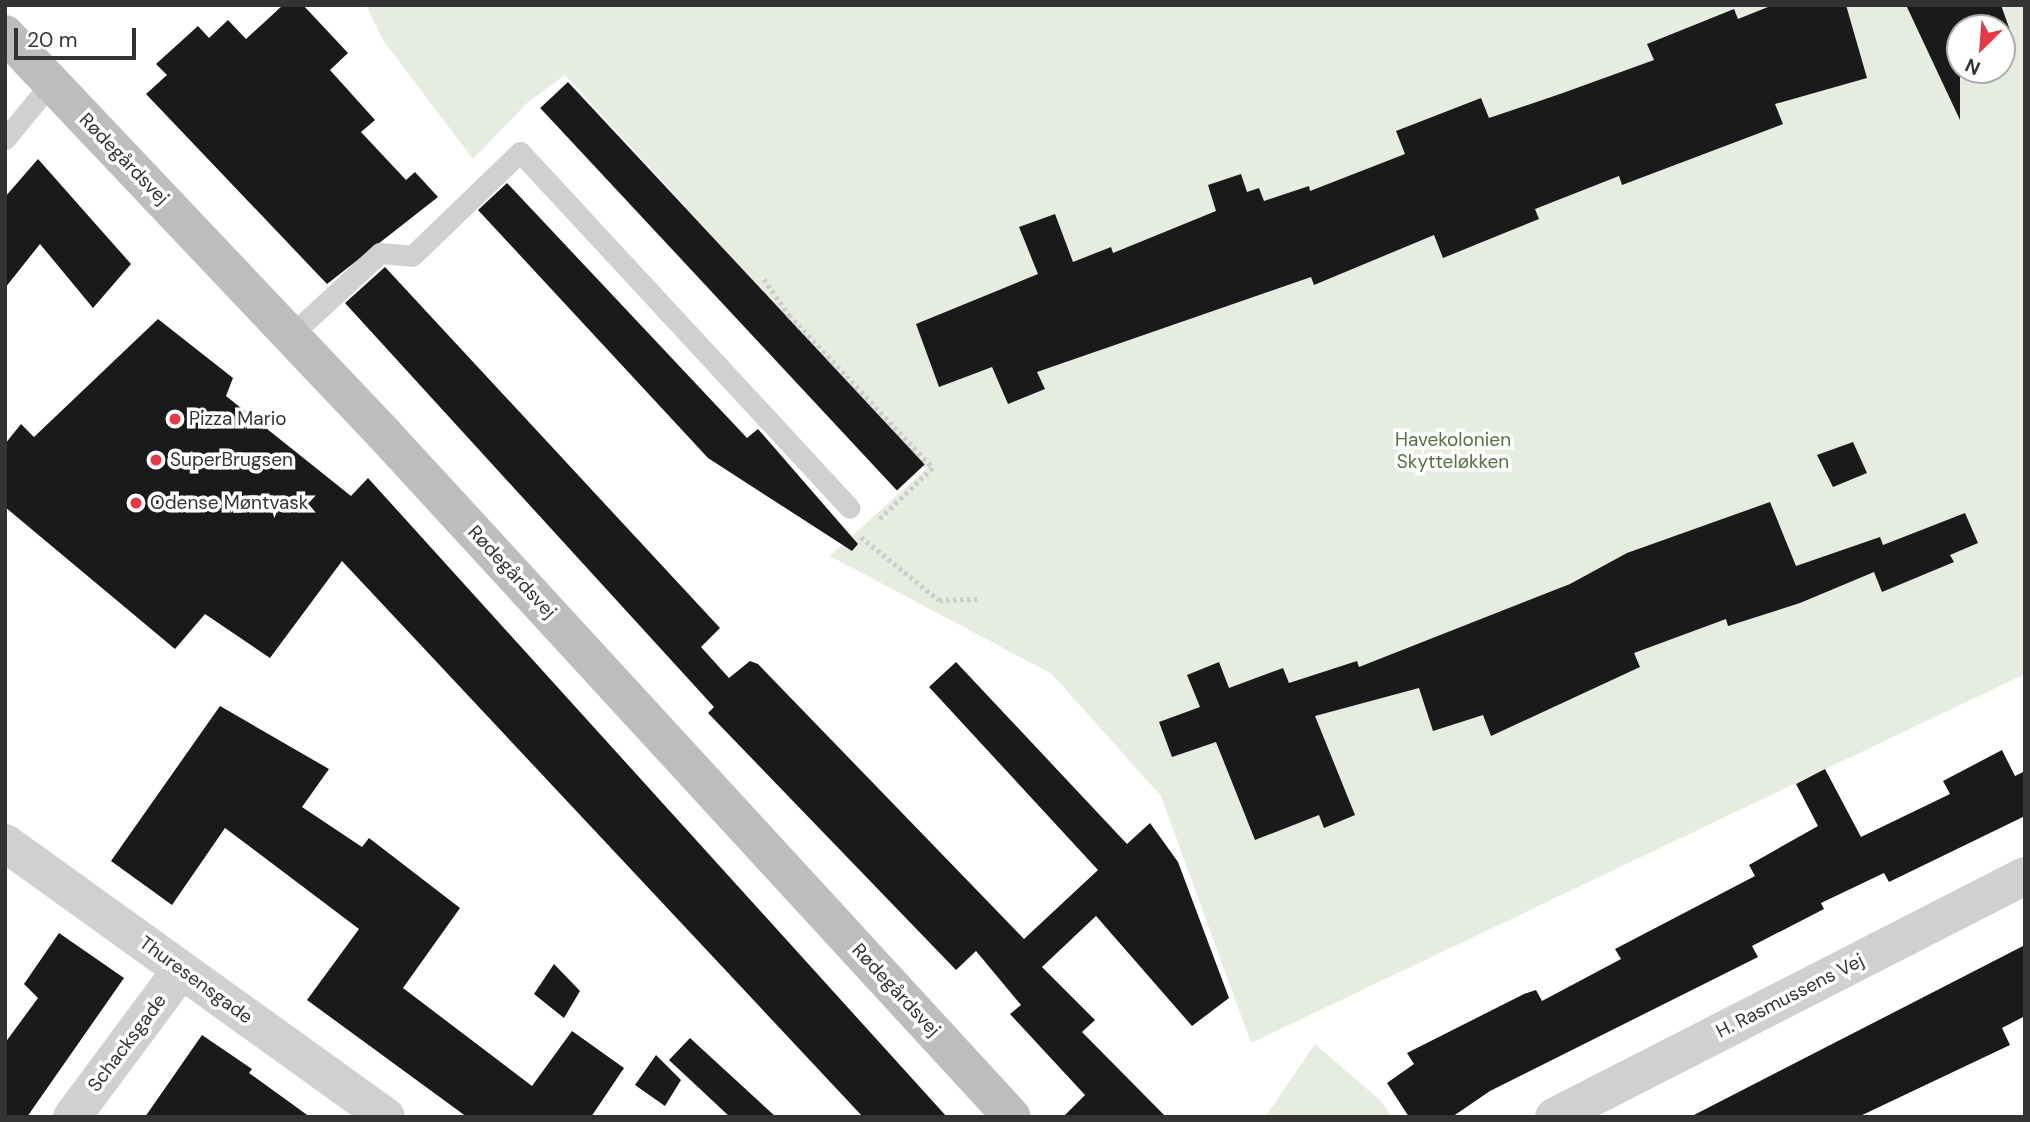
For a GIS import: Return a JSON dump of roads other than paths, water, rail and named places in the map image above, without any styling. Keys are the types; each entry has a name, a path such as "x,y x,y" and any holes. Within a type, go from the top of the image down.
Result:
{"street":[{"name":"Rødegårdsvej","path":"5,34 291,335 1012,1117"},
{"name":"Thuresensgade","path":"5,843 386,1117"},
{"name":"H. Rasmussens Vej","path":"1554,1117 2025,876"},
{"name":"Schacksgade","path":"72,1117 181,970"}],"lane":[{"path":"5,139 51,83"},
{"path":"291,335 380,253 412,256 520,152 850,508"}],"place":[{"name":"Pizza Mario","path":"175,419"},
{"name":"SuperBrugsen","path":"156,460"},
{"name":"Odense Møntvask","path":"136,503"}],"park label":[{"name":"Havekolonien Skytteløkken","path":"1453,451"}]}
